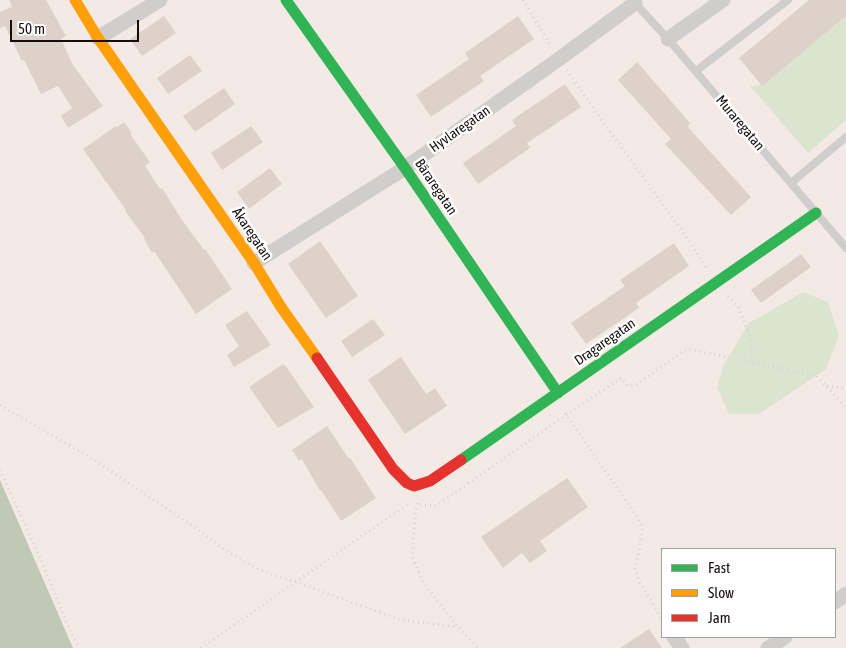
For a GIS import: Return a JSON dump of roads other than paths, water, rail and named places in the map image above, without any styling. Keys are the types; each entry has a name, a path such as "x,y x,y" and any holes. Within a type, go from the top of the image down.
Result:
{"street":[{"name":"Åkaregatan","path":"74,0 98,38 254,263 281,307 393,469 407,483"},
{"path":"98,38 160,0"},
{"name":"Bäraregatan","path":"286,0 405,168 556,395"},
{"path":"668,39 723,0"},
{"name":"Hyvlaregatan","path":"254,263 405,168 560,59 634,2"},
{"name":"Dragaregatan","path":"407,483 414,486 430,480 556,395 816,213"},
{"path":"768,648 783,638"}],"lane":[{"path":"696,71 788,0"},
{"name":"Muraregatan","path":"634,2 696,71 846,248"},
{"path":"791,183 846,137"}]}
